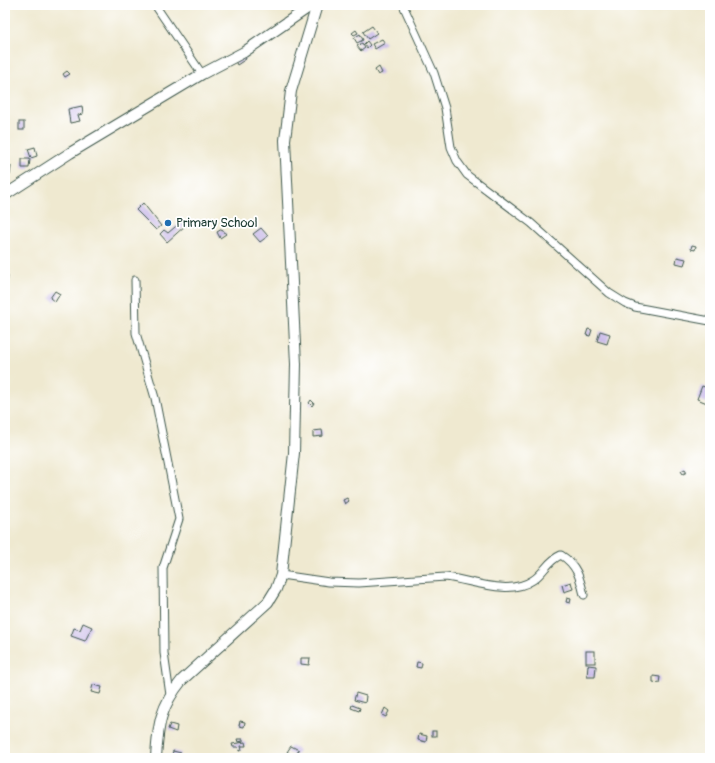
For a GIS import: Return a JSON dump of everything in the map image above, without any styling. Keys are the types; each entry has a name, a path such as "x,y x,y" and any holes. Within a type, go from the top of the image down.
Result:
{"main road":[{"path":"5,195 202,74 244,52 312,5"},
{"path":"156,758 157,737 162,712 170,695 182,680 268,602 276,589 281,574 294,453 296,364 285,140 291,91 317,5"}],"street":[{"path":"156,5 202,74"},
{"path":"403,5 434,73 445,108 451,146 457,161 467,175 530,223 609,293 625,303 635,307 710,321"},
{"path":"135,280 136,333 155,398 180,519 163,568 164,653 170,695"},
{"path":"281,574 329,582 359,583 445,577 458,578 494,587 506,587 520,585 533,580 552,559 561,555 570,561 579,575 584,595"}],"building":[{"path":"372,26 377,33 368,39 363,32"},
{"path":"356,30 358,33 354,35 352,33"},
{"path":"360,34 363,40 357,43 354,38"},
{"path":"382,39 385,43 375,49 372,44"},
{"path":"367,41 370,45 367,48 364,44"},
{"path":"362,43 365,48 361,51 357,46"},
{"path":"244,55 246,59 237,65 235,61"},
{"path":"379,67 382,73 378,75 375,70"},
{"path":"67,71 70,74 65,77 63,74"},
{"path":"82,106 83,114 78,115 80,121 70,123 68,109"},
{"path":"19,122 24,122 24,130 19,130"},
{"path":"35,147 37,156 31,158 28,149"},
{"path":"22,159 30,159 29,168 22,168"},
{"path":"7,165 11,166 10,175 6,174"},
{"path":"143,203 161,226 156,230 136,210"},
{"path":"182,221 186,225 167,242 160,234 164,230 168,233"},
{"path":"261,228 268,236 260,242 253,234"},
{"path":"222,229 226,234 220,238 217,232"},
{"path":"692,245 696,246 695,250 691,249"},
{"path":"677,257 686,259 684,265 676,263"},
{"path":"5,275 8,275 7,287 5,287"},
{"path":"55,291 60,294 55,302 50,298"},
{"path":"588,329 592,330 590,336 586,335"},
{"path":"600,331 610,334 607,344 597,341"},
{"path":"702,386 710,389 707,403 697,399"},
{"path":"311,400 314,403 312,406 309,403"},
{"path":"322,430 323,436 313,437 313,431"},
{"path":"685,469 687,472 683,474 681,471"},
{"path":"347,498 349,501 345,504 343,500"},
{"path":"571,582 573,589 564,592 562,585"},
{"path":"567,598 571,599 570,603 566,602"},
{"path":"83,623 92,627 85,641 71,636 74,628 80,630"},
{"path":"586,651 595,651 595,663 586,663"},
{"path":"301,658 310,658 309,665 301,664"},
{"path":"417,662 422,663 421,668 416,667"},
{"path":"588,665 596,666 595,677 587,677"},
{"path":"653,676 660,677 659,683 653,682"},
{"path":"93,685 102,687 100,694 91,692"},
{"path":"356,693 366,696 365,703 354,700"},
{"path":"352,705 360,708 359,711 351,708"},
{"path":"385,708 389,711 386,717 382,715"},
{"path":"240,721 245,722 244,727 239,726"},
{"path":"170,724 177,726 176,732 168,729"},
{"path":"432,731 436,731 436,736 432,736"},
{"path":"419,734 427,736 426,742 418,740"},
{"path":"237,739 243,739 243,741 238,742"},
{"path":"245,742 246,746 241,746 242,750 239,751 238,747 233,747 232,744"},
{"path":"291,746 299,750 295,756 287,752"},
{"path":"173,751 181,753 179,758 171,758"}],"place":[{"name":"Primary School","path":"168,223"}]}
